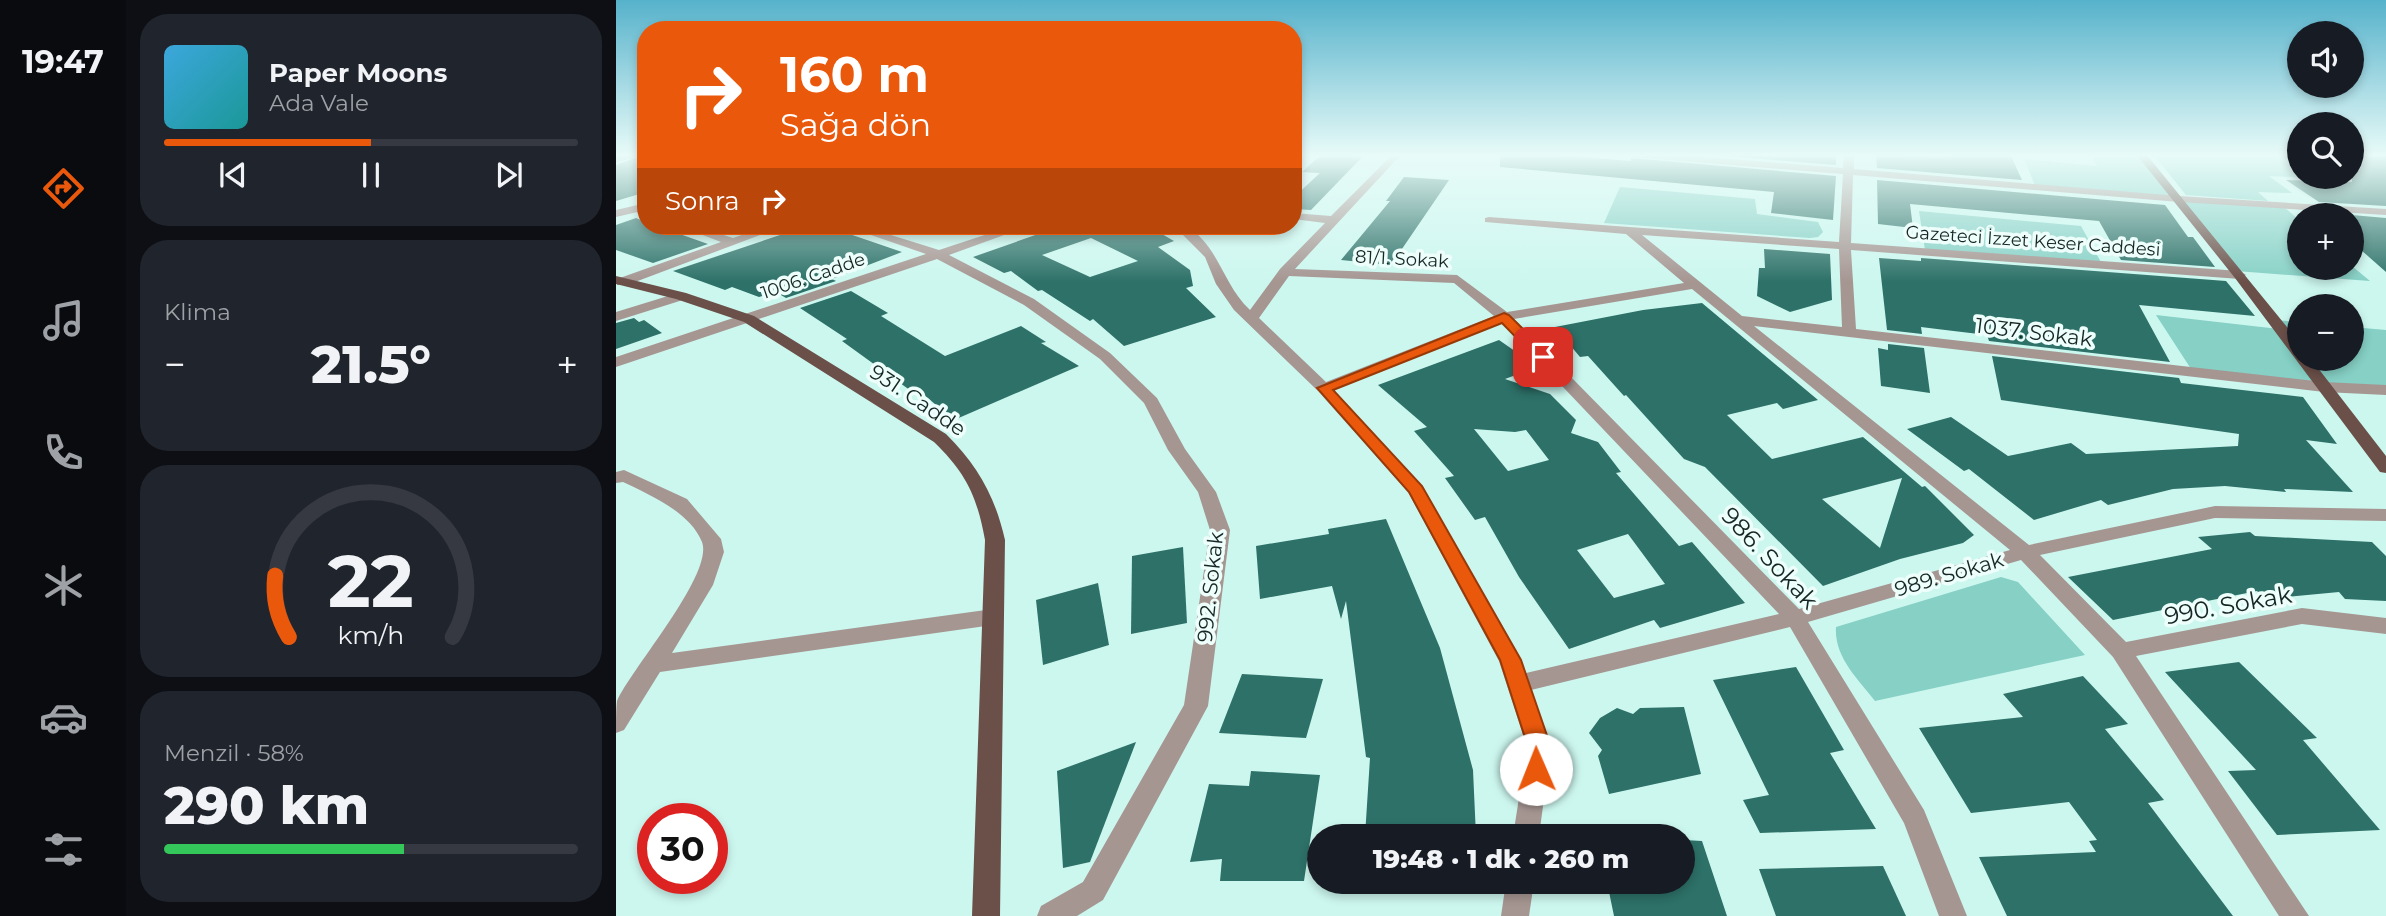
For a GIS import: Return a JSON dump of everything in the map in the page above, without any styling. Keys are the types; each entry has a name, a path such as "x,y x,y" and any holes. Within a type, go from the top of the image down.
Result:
{"main road":[{"path":"2179,199 2287,337"},
{"name":"931. Cadde","path":"619,281 681,296 749,319 940,438 966,462 988,500 995,540 986,916"},
{"path":"2312,371 2386,468"}],"street":[{"path":"1251,319 1285,272 1355,197"},
{"path":"1848,197 1845,244 1849,332"},
{"path":"2150,197 2386,212"},
{"path":"616,214 637,210"},
{"path":"1302,217 1333,220"},
{"name":"Gazeteci İzzet Keser Caddesi","path":"1489,219 2240,275"},
{"path":"1629,230 2025,552 2121,651 2295,916"},
{"path":"712,235 733,242"},
{"path":"619,281 753,235"},
{"name":"992. Sokak","path":"879,235 938,254 1029,302 1105,356 1151,401 1177,450 1207,492 1220,530 1196,706 1093,891 1051,916"},
{"name":"1006. Cadde","path":"616,362 996,235"},
{"path":"1192,235 1211,256 1223,284 1239,307 1324,388 1416,490 1510,660 1539,747 1528,824"},
{"name":"81/1. Sokak","path":"1285,272 1457,279 1504,317"},
{"path":"1324,388 1504,317 1695,285"},
{"path":"616,317 681,296"},
{"name":"986. Sokak","path":"1504,317 1795,618 1915,818 1953,916"},
{"name":"1037. Sokak","path":"1740,320 2324,387 2386,390"},
{"path":"616,478 624,475 680,503 711,539 713,552 703,585 616,723"},
{"name":"989. Sokak","path":"1518,684 1795,618 2025,552 2215,512 2386,515"},
{"name":"990. Sokak","path":"2121,651 2302,616 2386,626"},
{"path":"654,664 993,617"},
{"path":"1515,916 1518,894"}],"shaded area":[{"path":"1616,197 1730,197 1755,199 1757,214 1818,222 1823,232 1818,237 1810,238 1604,223"},
{"path":"2150,197 2177,197 2179,199"},
{"path":"2210,197 2263,197 2268,201"},
{"path":"2179,199 2283,206 2287,210 2287,275 2236,271"},
{"path":"1919,211 2081,226 2102,264 1925,250"},
{"path":"2156,315 2279,329 2274,320 2287,321 2287,371 2364,371 2364,328 2386,330 2386,390 2193,372"},
{"path":"2001,577 2018,582 2085,655 1875,701 1843,658 1836,638 1836,627"}],"building":[{"path":"1302,197 1324,197 1311,210 1302,210"},
{"path":"1389,197 1438,197 1391,265 1341,260 1390,201 1386,201"},
{"path":"1773,197 1835,197 1833,220 1771,213"},
{"path":"1877,197 2070,197 2165,205 2188,237 2193,237 2215,267 2121,260 2099,221 1910,204 1913,228 1878,224"},
{"path":"2311,197 2386,197 2386,206 2319,202"},
{"path":"2364,216 2386,218 2386,272 2364,253"},
{"path":"636,218 637,235 682,235 708,244 653,263 616,250 616,225"},
{"path":"780,235 852,235 902,252 832,279 836,281 786,298 776,292 759,297 732,287 725,290 673,271"},
{"path":"1035,235 1164,235 1174,241 1158,247 1190,270 1193,286 1186,288 1216,317 1124,346 1093,319 1090,321 1042,290 1038,291 1011,271 1004,273 973,257","holes":["1091,238 1138,261 1090,277 1042,255"]},
{"path":"1764,249 1830,254 1832,300 1790,312 1757,296 1759,268 1765,268"},
{"path":"1879,258 1921,261 1921,258 2226,281 2255,316 2139,305 2170,362 1989,341 1987,335 1921,327 1922,334 1887,330"},
{"path":"851,291 888,313 881,316 945,356 1021,326 1046,342 1041,343 1079,366 954,420 923,394 918,396 842,341 847,339 800,308"},
{"path":"1702,303 1818,400 1783,409 1777,403 1727,415 1772,459 1863,437 1922,487 1925,486 1974,535 1963,543 1900,559 1823,586 1705,467 1684,459 1588,356 1580,357 1555,327 1643,310","holes":["1902,478 1880,548 1822,499"]},
{"path":"634,318 639,322 644,320 662,333 616,349 616,323"},
{"path":"1499,340 1538,367 1505,379 1550,394 1576,420 1571,433 1598,442 1621,472 1616,473 1679,546 1692,542 1745,603 1660,628 1654,620 1569,649 1519,577 1485,517 1475,520 1445,478 1454,476 1414,431 1427,427 1378,385","holes":["1474,429 1515,432 1526,430 1549,460 1508,471","1628,534 1665,584 1614,598 1577,550"]},
{"path":"1888,344 1924,348 1930,393 1881,386 1878,348 1888,350"},
{"path":"1992,356 2179,378 2181,383 2303,397 2337,444 2306,440 2353,492 2284,489 2286,492 2225,486 2173,489 2108,505 2101,500 2034,520 1969,469 1964,471 1907,429 1951,417 2008,456 2071,443 2086,454 2238,446 2239,434 2001,400"},
{"path":"1386,519 1440,648 1473,770 1475,824 1366,824 1370,758 1366,757 1346,601 1341,619 1332,586 1260,599 1256,546 1329,534 1328,529"},
{"path":"2250,532 2255,536 2372,542 2386,556 2386,601 2345,599 2339,592 2266,599 2257,591 2113,620 2068,577 2212,549 2198,537"},
{"path":"1183,547 1187,623 1131,634 1132,556"},
{"path":"1098,583 1109,645 1043,665 1036,600"},
{"path":"2239,662 2317,738 2303,740 2380,830 2277,835 2228,771 2256,770 2165,672"},
{"path":"1796,667 1844,750 1830,753 1876,829 1760,833 1743,800 1769,795 1713,680"},
{"path":"1242,674 1323,679 1306,738 1219,733"},
{"path":"2083,676 2128,724 2105,729 2164,800 2148,803 2233,916 2007,916 1979,857 2096,852 2089,841 2097,840 2069,802 1971,813 1919,728 2023,717 2003,694"},
{"path":"1684,707 1701,774 1609,794 1598,756 1602,750 1589,733 1600,718 1617,708 1633,714 1640,708"},
{"path":"1136,742 1090,862 1063,868 1057,771"},
{"path":"1251,771 1320,775 1313,824 1307,824 1304,881 1220,881 1222,859 1190,862 1209,784 1249,786"},
{"path":"1695,841 1702,841 1727,916 1614,916 1609,894 1695,894"},
{"path":"1883,866 1906,916 1776,916 1759,869"}],"route":[{"path":"1536,769 1539,747 1510,660 1416,490 1324,388 1504,317 1543,357"}]}
